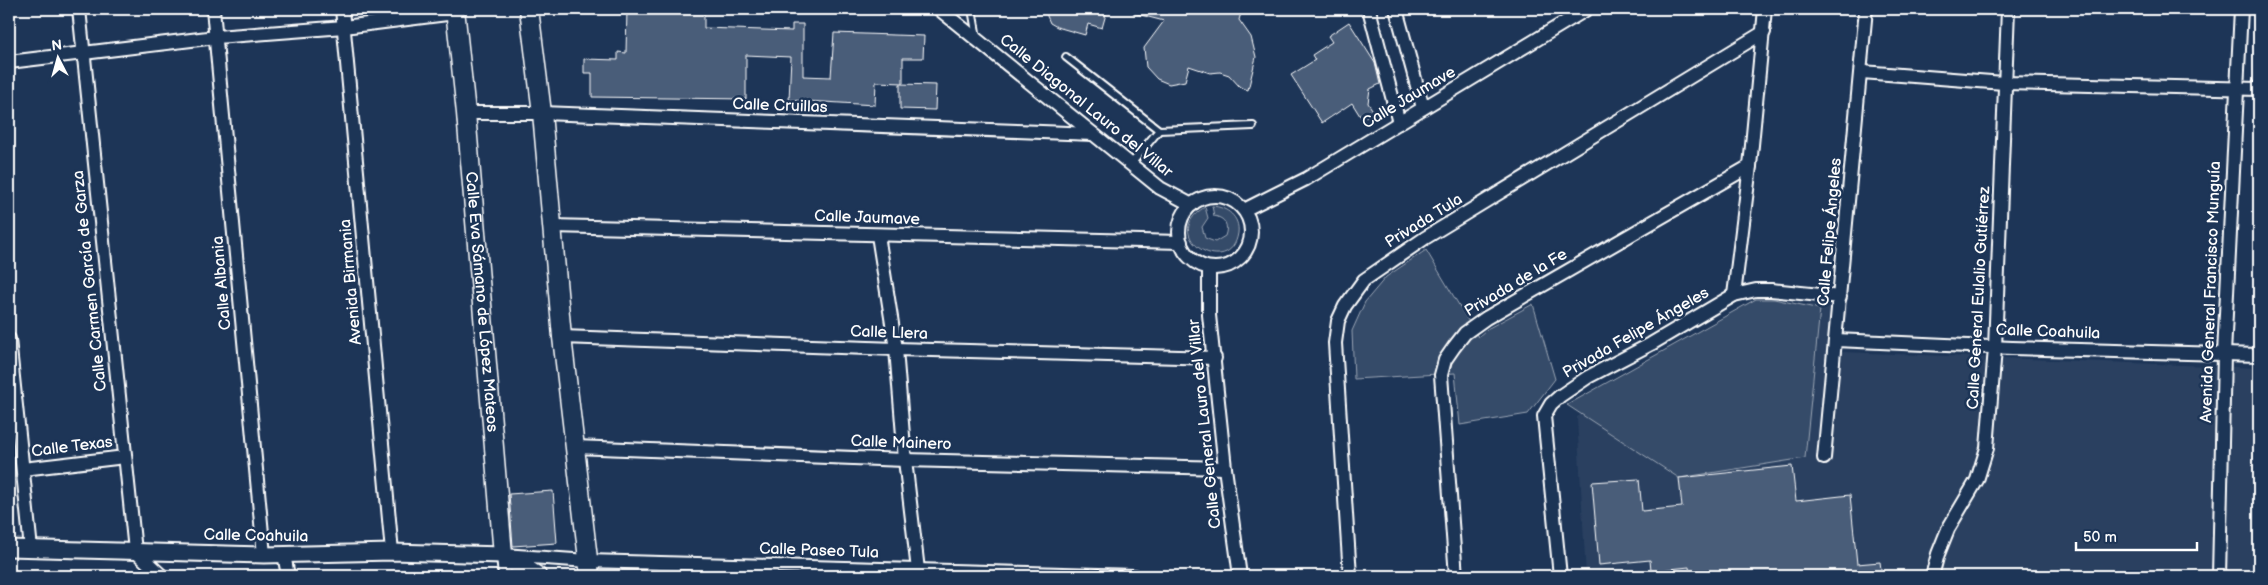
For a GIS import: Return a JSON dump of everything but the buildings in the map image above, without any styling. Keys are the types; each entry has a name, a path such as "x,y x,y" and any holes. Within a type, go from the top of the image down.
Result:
{"main road":[{"path":"529,9 542,113 562,337 589,568"},
{"name":"Calle Eva Sámano de López Mateos","path":"455,11 466,113 503,555"},
{"path":"503,555 537,576"}],"street":[{"name":"Calle Carmen García de Garza","path":"79,9 135,551"},
{"name":"Calle Albania","path":"213,9 264,554"},
{"name":"Avenida Birmania","path":"342,9 392,552"},
{"name":"Calle Diagonal Lauro del Villar","path":"939,9 1160,188 1192,205"},
{"path":"1368,9 1399,122"},
{"path":"1396,9 1423,108"},
{"name":"Calle Jaumave","path":"1244,210 1306,179 1587,9"},
{"name":"Privada Felipe Ángeles","path":"1734,295 1750,166 1765,9"},
{"name":"Calle Felipe Ángeles","path":"1824,458 1862,72 1866,9"},
{"name":"Calle General Eulalio Gutiérrez","path":"1932,576 1948,529 1977,480 1987,448 1995,348 2008,9"},
{"name":"Avenida General Francisco Munguía","path":"2218,576 2224,354 2241,9"},
{"path":"9,62 216,37 344,27 455,11"},
{"name":"Privada Tula","path":"1350,576 1335,344 1338,321 1354,292 1364,280 1425,238 1764,32"},
{"path":"1862,72 2004,83 2259,89"},
{"name":"Calle Cruillas","path":"466,113 542,113 1093,134"},
{"name":"Privada de la Fe","path":"1456,576 1441,375 1445,360 1454,346 1470,330 1527,293 1750,166"},
{"path":"1222,197 1231,200 1244,210 1252,230 1248,248 1236,262 1218,268 1209,268 1192,260 1186,253 1181,242 1180,226 1192,205 1204,198 1222,197"},
{"name":"Calle Jaumave","path":"552,226 1181,242"},
{"path":"878,235 896,350 905,460 918,570"},
{"name":"Calle General Lauro del Villar","path":"1209,268 1209,316 1215,358 1225,468 1240,576"},
{"name":"Privada Felipe Ángeles","path":"1560,576 1544,416 1551,404 1588,376 1651,344 1734,295 1756,290 1771,290 1840,297"},
{"name":"Calle Llera","path":"562,337 896,350 1215,358"},
{"path":"9,339 32,549"},
{"name":"Calle Coahuila","path":"1836,340 1995,348 2259,355"},
{"name":"Calle Mainero","path":"575,447 905,460 1225,468"},
{"name":"Calle Texas","path":"23,469 125,457"},
{"name":"Calle Coahuila","path":"9,548 264,554 392,552 503,555"},
{"path":"135,551 162,576"},
{"path":"284,554 288,576"},
{"path":"503,555 505,576"},
{"name":"Calle Paseo Tula","path":"503,555 589,568 918,570 1136,576"}],"lane":[{"path":"972,9 977,39"},
{"path":"1066,57 1158,130 1253,126"},
{"path":"1131,164 1158,130"}],"shaded area":[{"path":"1212,206 1223,208 1237,222 1238,233 1233,247 1223,253 1212,254 1200,249 1192,241 1188,230 1192,218 1205,207 1208,218 1202,227 1205,238 1215,242 1225,236 1226,225 1221,218 1214,216"},
{"path":"1426,250 1478,337 1487,329 1533,304 1555,379 1528,414 1460,425 1455,373 1354,379 1352,331 1365,302 1386,277"},
{"path":"1756,299 1774,299 1820,309 1805,458 1679,478 1567,405"},
{"path":"1764,301 1848,307 1841,352 2259,368 2259,576 1586,576 1577,417"}]}
